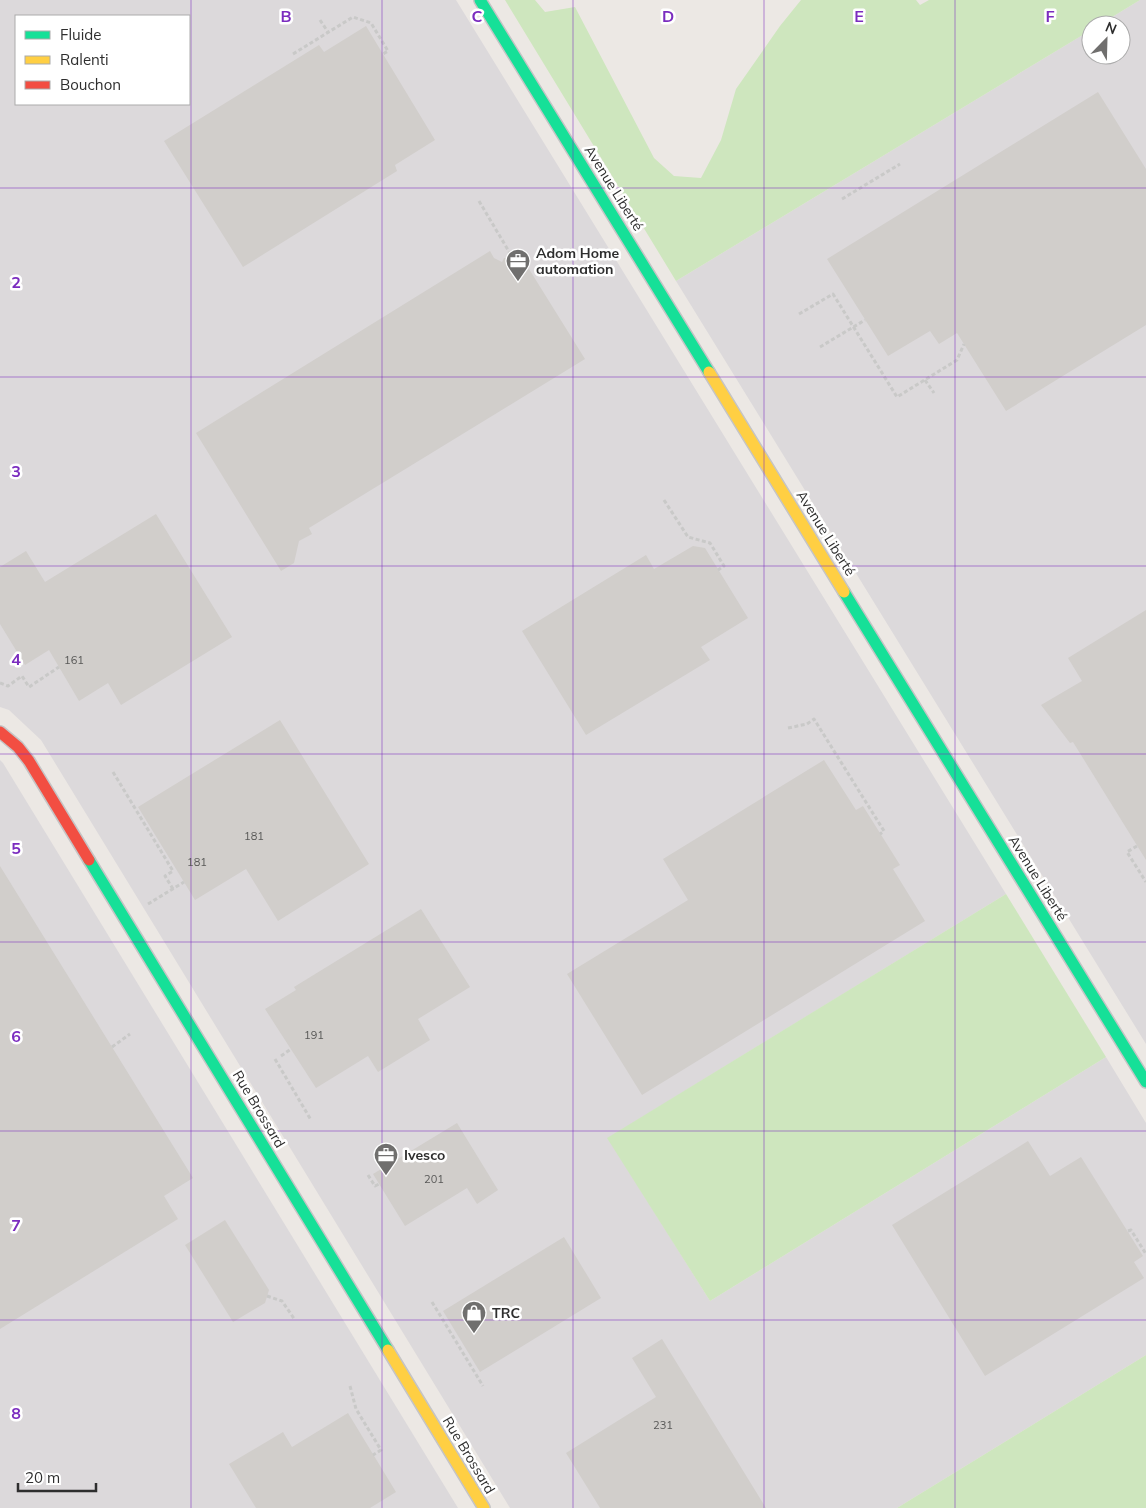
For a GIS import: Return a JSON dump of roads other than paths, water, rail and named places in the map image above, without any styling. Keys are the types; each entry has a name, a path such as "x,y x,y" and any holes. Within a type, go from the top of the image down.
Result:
{"street":[{"name":"Avenue Liberté","path":"480,0 1146,1082"},
{"name":"Rue Brossard","path":"0,732 18,747 29,761 484,1508"}],"place":[{"name":"Adom Home automation","path":"518,282"},
{"name":"Ivesco","path":"386,1176"},
{"name":"TRC","path":"474,1334"}]}
